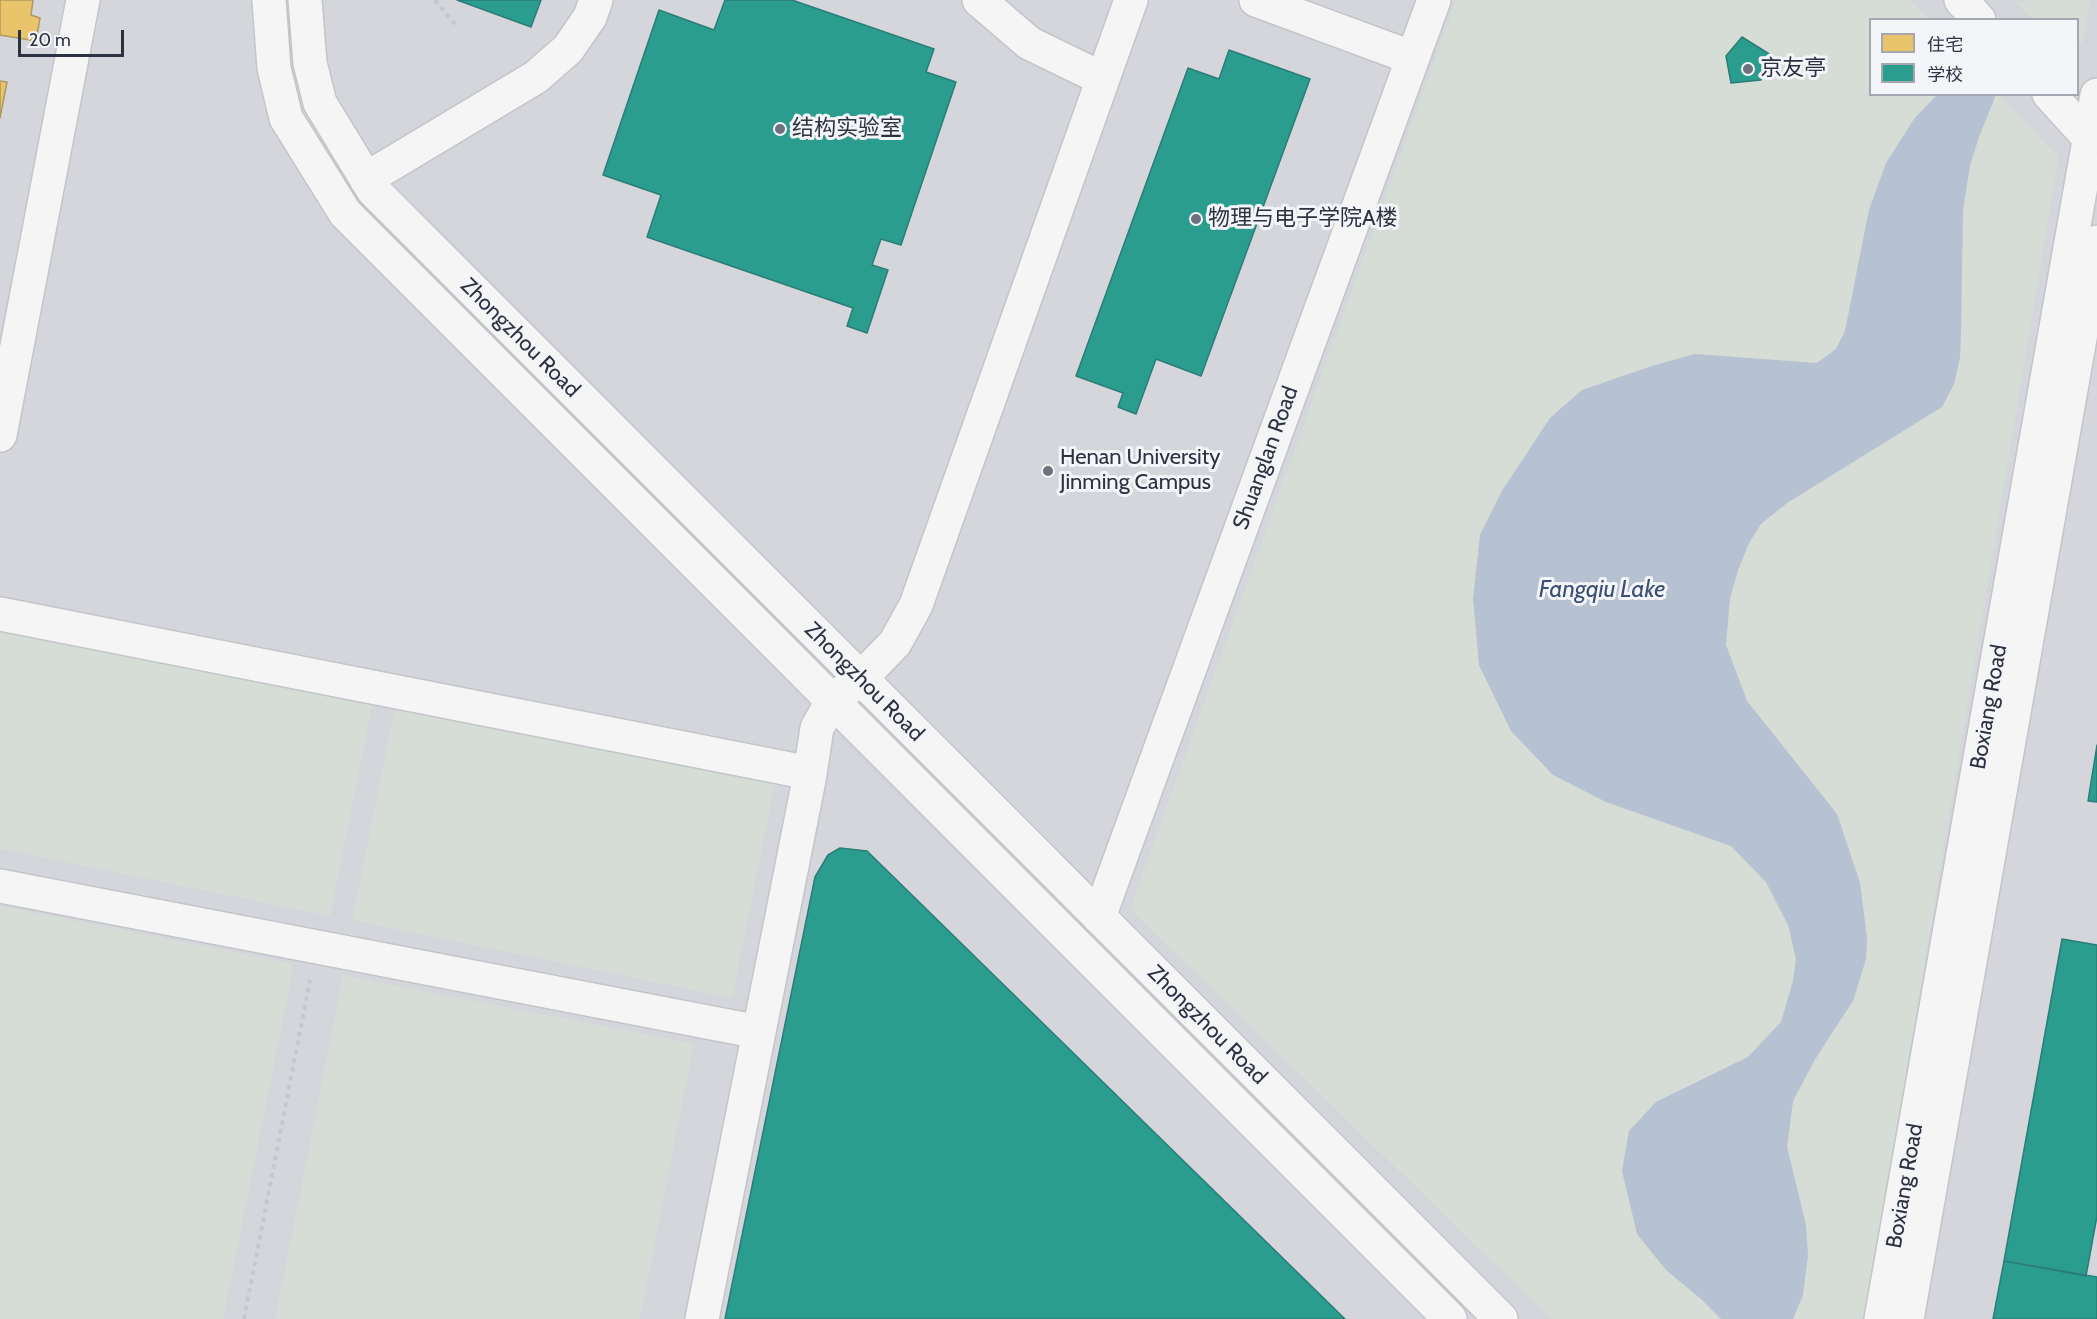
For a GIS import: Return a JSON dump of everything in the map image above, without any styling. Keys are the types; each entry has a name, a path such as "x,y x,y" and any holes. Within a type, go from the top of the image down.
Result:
{"lane":[{"path":"0,435 83,0"},
{"name":"Zhongzhou Road","path":"269,0 274,68 286,118 345,213 1450,1319"},
{"name":"Zhongzhou Road","path":"305,0 310,63 320,104 373,190 1501,1319"},
{"path":"366,179 536,77 568,49 590,17 596,0"},
{"path":"980,0 1029,43 1102,79"},
{"path":"702,1319 817,728 832,701 861,678 895,643 916,605 1131,0"},
{"path":"1256,0 1413,58"},
{"name":"Shuanglan Road","path":"1099,916 1434,0"},
{"path":"1961,0 1977,18"},
{"path":"2051,96 2090,138"},
{"name":"Boxiang Road","path":"1881,1319 2097,96"},
{"name":"Boxiang Road","path":"1907,1319 2097,242"},
{"path":"0,614 810,773"},
{"path":"0,886 759,1032"}],"path":[{"path":"435,0 458,28"},
{"path":"244,1319 316,947"}],"shaded area":[{"name":"Henan University Jinming Campus","path":"0,0 2097,0 2097,1319 1345,1319 867,851 840,848 828,855 815,877 725,1319 0,1319"},
{"path":"1456,0 1910,0 1928,18 1869,18 1869,96 1936,96 1914,119 1886,163 1869,210 1845,331 1836,349 1817,363 1793,363 1582,390 1550,418 1502,491 1480,535 1553,775 1606,802 1731,846 1766,882 1788,925 1796,959 1793,981 1781,1022 1748,1057 1656,1102 1629,1131 1622,1171 1701,1299 1721,1319 1551,1319 1130,909"},
{"path":"2090,0 2083,41 2079,47 2079,18 2030,18 2015,1"},
{"path":"2000,96 2059,157 1865,1319 1793,1319 1803,1295 1808,1255 1806,1225 1787,1147 1793,1101 1832,1032 1866,959 1867,938 1860,883 1837,814 1747,701 1726,645 1730,598 1749,543 1761,524 1954,384 1960,358 1963,210 1970,165 1995,97"},
{"path":"0,627 373,703 330,916 0,849"},
{"path":"395,707 775,784 732,998 352,920"},
{"path":"0,906 294,964 223,1319 0,1319"},
{"path":"343,975 694,1044 640,1319 275,1319"}],"water":[{"name":"Fangqiu Lake","path":"1936,96 1995,97 1970,165 1963,210 1960,357 1954,384 1942,407 1787,503 1761,524 1749,543 1730,598 1726,645 1747,701 1837,814 1860,883 1867,938 1866,959 1853,1001 1815,1059 1793,1101 1787,1147 1806,1225 1808,1255 1803,1295 1793,1319 1721,1319 1666,1270 1637,1234 1622,1171 1629,1131 1656,1102 1748,1057 1781,1022 1793,981 1796,959 1788,925 1766,882 1731,846 1606,802 1553,775 1511,731 1479,665 1473,598 1480,535 1502,491 1550,418 1582,390 1695,354 1817,363 1836,349 1845,331 1869,210 1886,163 1914,119"}],"building: 住宅":[{"path":"0,0 33,0 31,15 40,18 36,41 0,35"},
{"path":"0,81 7,82 0,118"}],"building: 学校":[{"path":"457,0 541,0 531,27"},
{"name":"结构实验室","path":"725,0 792,0 934,49 926,72 956,82 901,245 881,239 872,265 888,270 867,333 847,326 853,308 647,237 661,195 603,175 659,10 714,30"},
{"name":"京友亭","path":"1742,37 1774,57 1761,80 1731,83 1726,56"},
{"name":"物理与电子学院A楼","path":"1229,50 1310,79 1201,376 1156,359 1136,414 1118,407 1123,393 1076,376 1188,68 1219,79"},
{"path":"2097,745 2097,802 2088,801"},
{"path":"840,848 867,851 1345,1319 725,1319 815,877 828,855"},
{"path":"2062,939 2097,945 2097,1216 2086,1276 2004,1261"},
{"path":"2004,1261 2097,1277 2097,1319 1993,1319"}],"place":[{"name":"京友亭","path":"1748,69"},
{"name":"结构实验室","path":"780,129"},
{"name":"物理与电子学院A楼","path":"1196,219"},
{"name":"Henan University Jinming Campus","path":"1048,471"}]}
